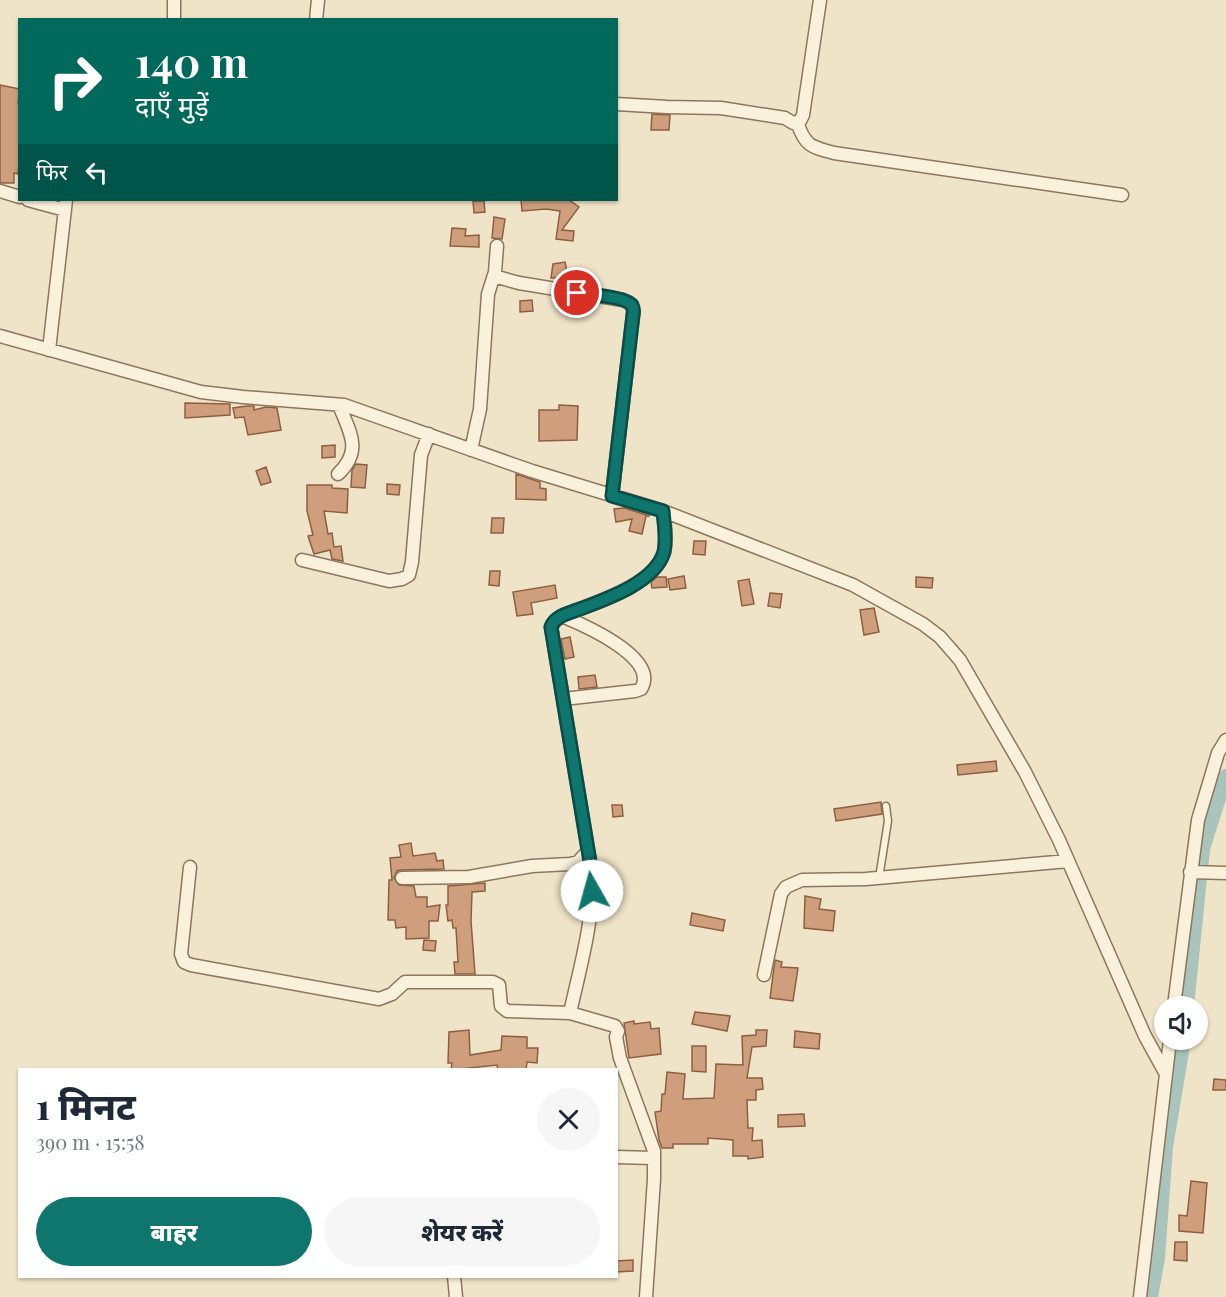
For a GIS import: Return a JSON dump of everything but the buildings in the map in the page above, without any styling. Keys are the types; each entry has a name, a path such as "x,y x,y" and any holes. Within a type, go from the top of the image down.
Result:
{"street":[{"path":"174,0 174,18"},
{"path":"316,18 318,0"},
{"path":"618,104 721,108 784,118 793,123 800,121 803,115 820,0"},
{"path":"797,122 802,137 812,147 834,153 1122,195"},
{"path":"0,191 18,196"},
{"path":"36,201 66,205 50,343"},
{"path":"473,443 480,409 488,294 494,276 496,246"},
{"path":"494,276 519,283 622,300 633,307 612,496"},
{"path":"0,336 50,343 201,392 243,398 339,405 429,434 473,443 612,496 663,511 853,585 899,609 940,637 960,660 1025,772 1068,861 1145,1036 1166,1074"},
{"path":"338,474 352,458 349,429 339,405"},
{"path":"302,560 389,580 402,579 409,575 421,455 429,434"},
{"path":"570,1013 592,910 592,874 551,633 553,622 633,585 650,574 659,564 664,553 666,539 663,511"},
{"path":"562,616 615,643 642,667 644,682 641,689 635,691 563,699"},
{"path":"1176,996 1199,872 1198,820 1218,753 1226,740"},
{"path":"402,878 469,877 532,866 578,862 587,852"},
{"path":"764,975 781,894 786,887 802,880 879,878 1068,861"},
{"path":"190,867 181,954 184,962 191,965 379,999 392,994 405,982 493,982 500,987 501,1006 507,1011 570,1013 611,1023 618,1031 616,1037 620,1058 654,1150 646,1297"},
{"path":"1199,872 1226,873"},
{"path":"1140,1297 1169,1050"},
{"path":"618,1157 653,1158"},
{"path":"454,1278 456,1297"}],"lane":[{"path":"879,878 888,821 886,806"}],"waterway":[{"path":"1188,996 1203,849 1226,776"},
{"path":"1151,1297 1158,1258 1166,1147 1182,1050"}],"route":[{"path":"577,293 622,300 633,307 612,496 663,511 666,539 664,553 659,564 650,574 598,602 560,617 553,622 551,627 592,874 592,891"}]}
